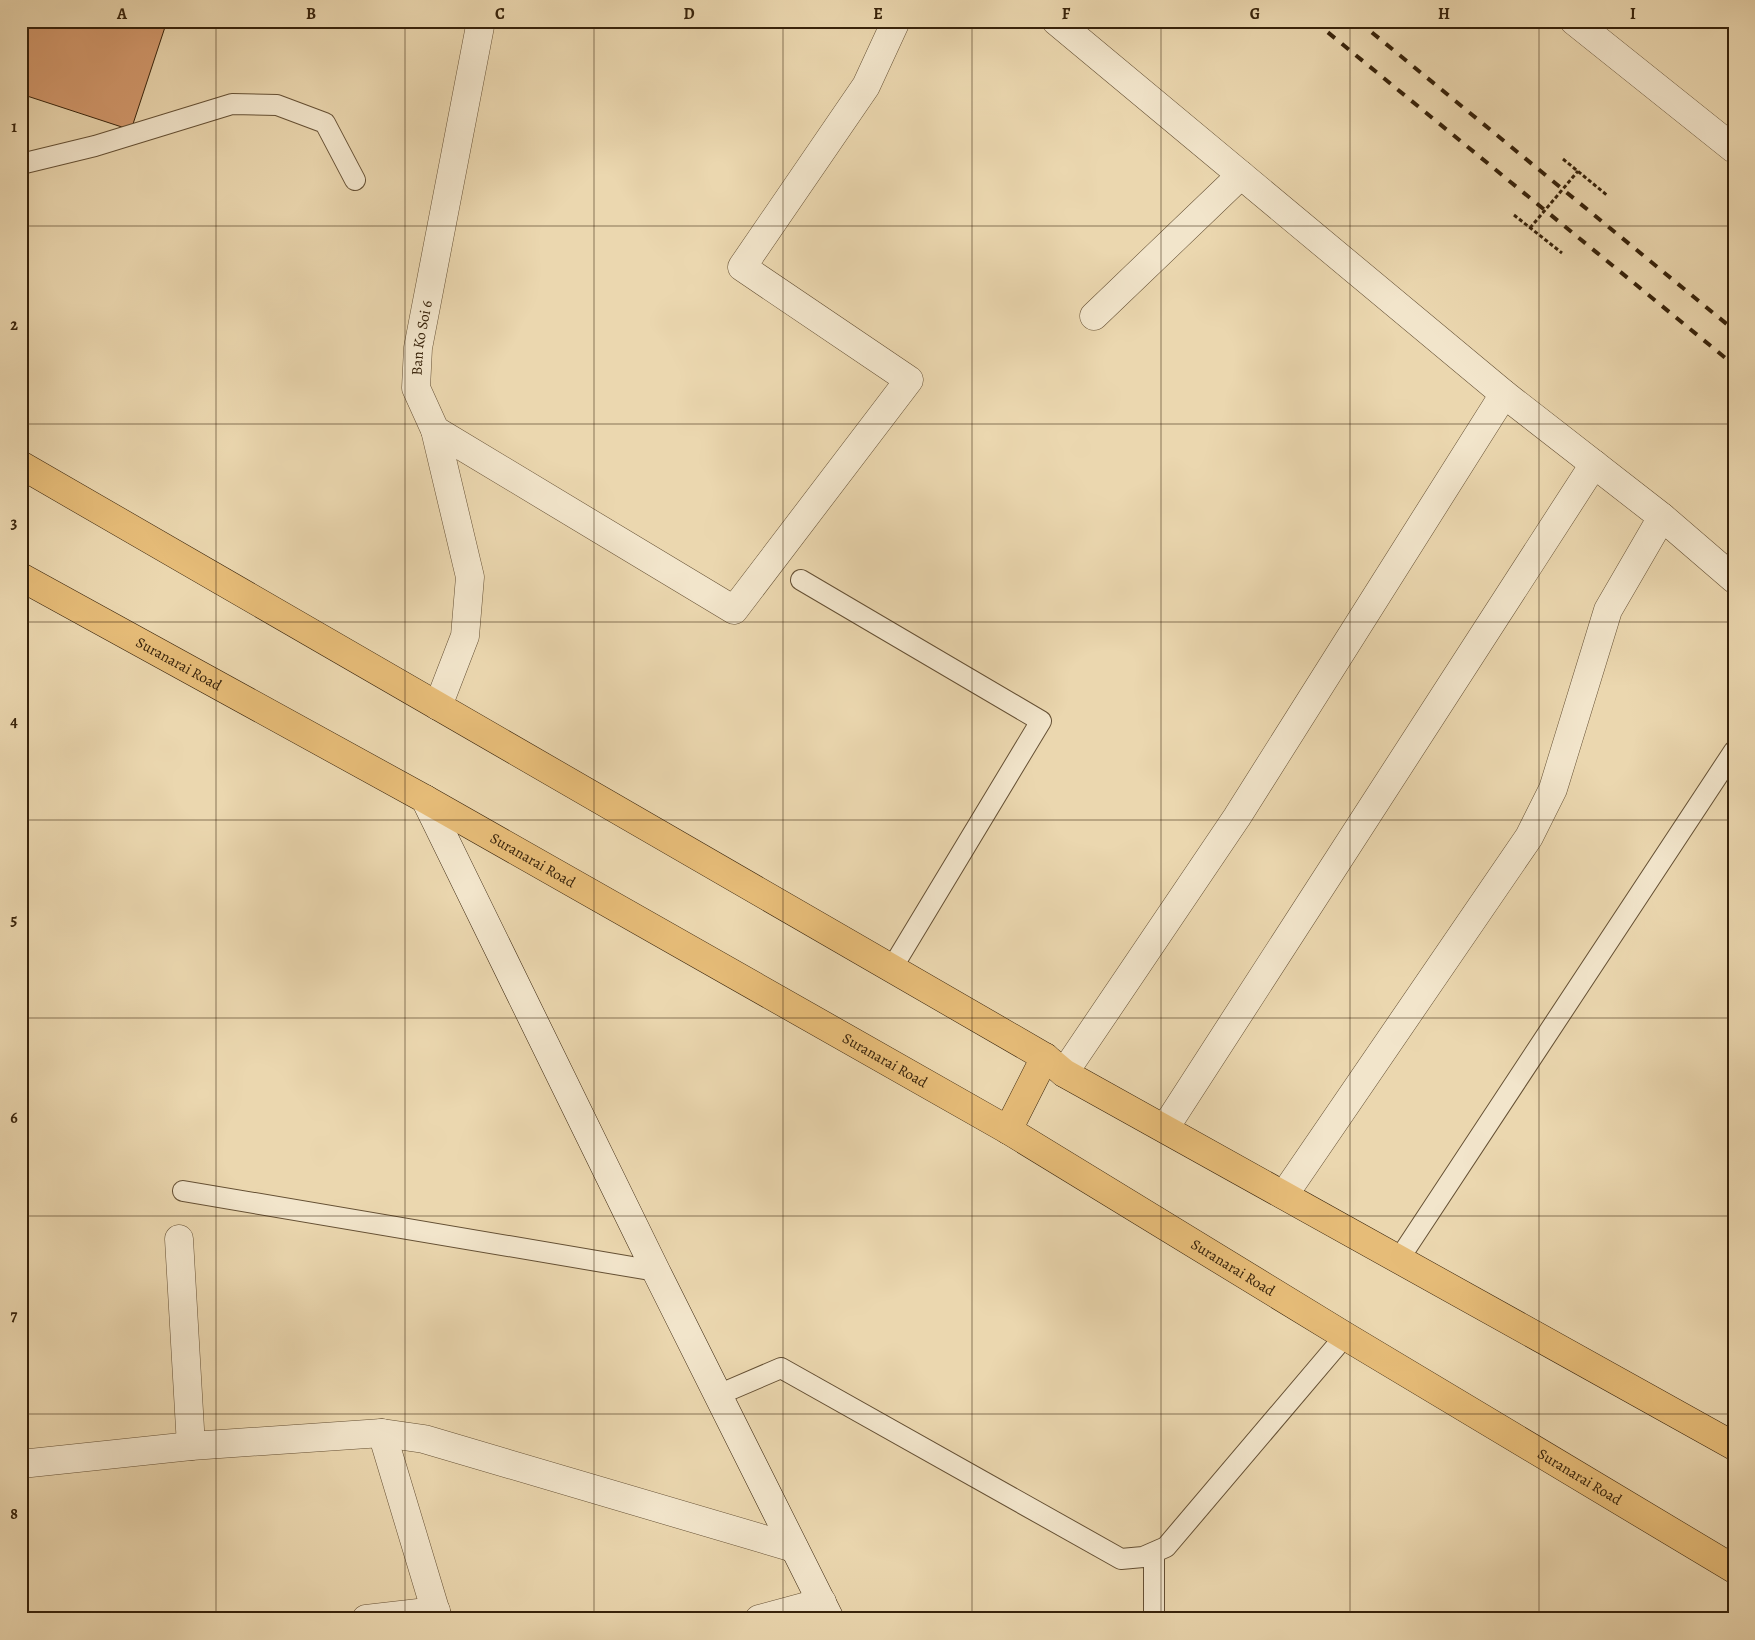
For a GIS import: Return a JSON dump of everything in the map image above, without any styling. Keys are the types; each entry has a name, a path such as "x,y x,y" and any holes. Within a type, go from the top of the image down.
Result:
{"main road":[{"path":"21,466 892,968 1165,1128 1734,1446"},
{"name":"Suranarai Road","path":"21,577 425,799 1008,1130 1345,1336 1734,1569"},
{"path":"1008,1130 1055,1065"}],"street":[{"name":"Ban Ko Soi 6","path":"438,706 464,636 470,577 435,430 416,388 418,348 481,21"},
{"path":"435,430 734,610 909,380 742,267 866,86 896,21"},
{"path":"1056,21 1504,394 1662,517 1734,579"},
{"path":"1574,21 1734,149"},
{"path":"1094,316 1241,175"},
{"path":"1055,1065 1237,817 1504,394"},
{"path":"1165,1128 1594,464"},
{"path":"1284,1195 1529,837 1553,789 1608,610 1662,517"},
{"path":"425,799 656,1271 826,1611 759,1619"},
{"path":"179,1239 191,1446"},
{"path":"366,1619 437,1615 382,1433"},
{"path":"21,1464 191,1446 382,1433 424,1439 794,1548"}],"lane":[{"path":"21,164 95,146 232,104 277,104 326,123 355,180"},
{"path":"801,580 1041,721 892,968"},
{"path":"1399,1259 1734,751"},
{"path":"183,1191 656,1271"},
{"path":"718,1394 781,1368 1121,1560 1143,1557 1166,1547 1345,1336"},
{"path":"1154,1553 1154,1619"}],"path":[{"path":"1563,159 1608,196"},
{"path":"1530,228 1578,171"},
{"path":"1514,215 1562,253"}],"building":[{"path":"21,21 167,21 131,130 21,94"}],"railway":[{"path":"1314,21 1734,365"},
{"path":"1358,21 1734,330"}]}
